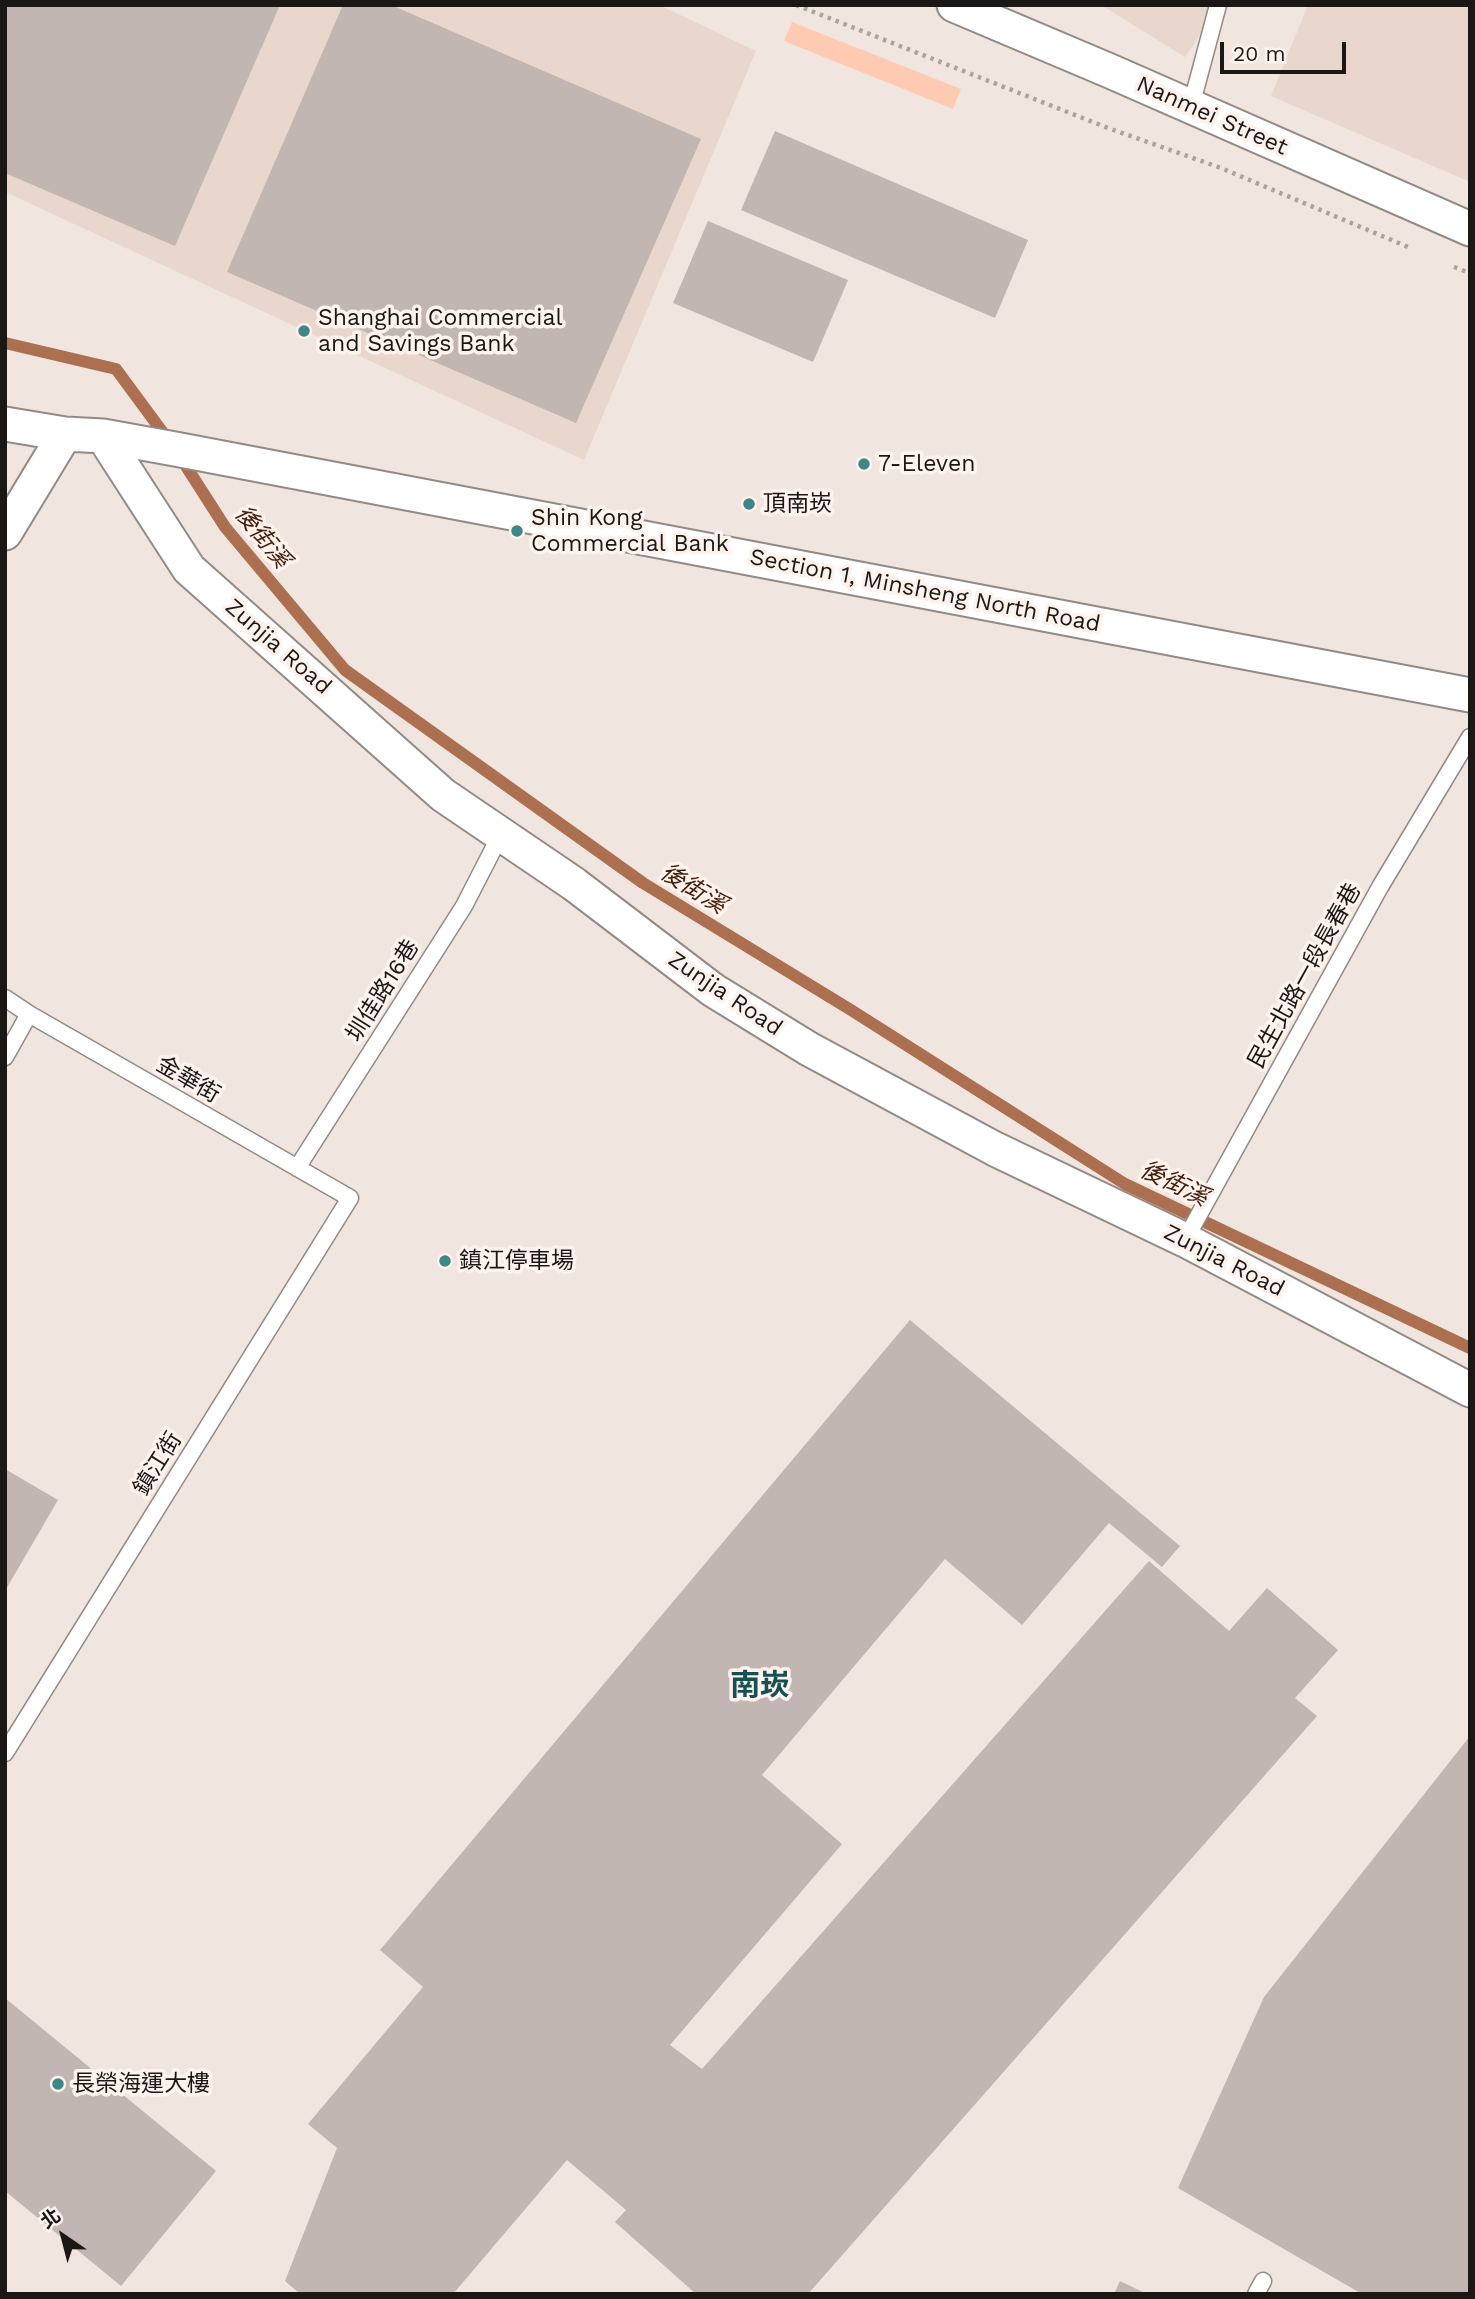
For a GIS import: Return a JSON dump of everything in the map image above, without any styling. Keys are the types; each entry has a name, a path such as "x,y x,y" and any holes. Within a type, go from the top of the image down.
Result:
{"street":[{"name":"Nanmei Street","path":"954,5 1470,229"},
{"name":"Section 1, Minsheng North Road","path":"5,424 65,434 103,436 174,449 1470,695"},
{"path":"5,533 65,434"},
{"name":"Zunjia Road","path":"103,436 189,569 443,795 574,884 713,990 808,1049 995,1149 1190,1232 1470,1390"}],"lane":[{"path":"1191,106 1218,5"},
{"name":"民生北路一段長春巷","path":"1190,1232 1380,887 1470,737"},
{"name":"圳佳路16巷","path":"297,1168 464,905 501,834"},
{"name":"金華街","path":"5,999 350,1198"},
{"path":"5,1057 29,1014"},
{"name":"鎮江街","path":"5,1753 350,1198"}],"path":[{"path":"796,5 1108,128 1221,168 1420,252"},
{"path":"1445,263 1470,273"}],"shaded area":[{"path":"5,5 659,5 756,51 584,460 5,192"},
{"path":"1101,5 1214,5 1215,12 1185,57"},
{"path":"1308,5 1470,5 1470,182 1271,96"},
{"path":"792,22 961,89 953,109 784,41"}],"building":[{"path":"5,5 280,5 175,246 5,173"},
{"path":"343,5 391,5 701,139 576,423 227,272"},
{"path":"775,131 1028,240 995,318 741,210"},
{"path":"708,221 848,280 813,362 673,303"},
{"path":"910,1320 1180,1546 1162,1567 1109,1523 1022,1625 945,1559 762,1775 842,1844 670,2045 702,2069 1149,1561 1229,1631 1267,1588 1338,1650 1295,1698 1317,1716 808,2294 696,2294 615,2222 626,2210 567,2160 453,2294 300,2294 285,2281 337,2148 308,2124 423,1987 380,1950"},
{"path":"5,1469 58,1500 5,1591"},
{"path":"1470,1736 1470,2294 1362,2294 1178,2188 1264,1997"},
{"name":"長榮海運大樓","path":"5,1998 216,2171 121,2286 5,2191"},
{"path":"1120,2281 1147,2294 1114,2294"}],"waterway":[{"name":"後街溪","path":"5,343 116,369 175,449 225,527 345,670 643,883 851,1010 1125,1184 1470,1348"}],"place":[{"name":"Shanghai Commercial and Savings Bank","path":"304,331"},
{"name":"7-Eleven","path":"864,464"},
{"name":"頂南崁","path":"749,504"},
{"name":"Shin Kong Commercial Bank","path":"517,531"},
{"name":"鎮江停車場","path":"445,1261"},
{"name":"長榮海運大樓","path":"58,2084"}],"district":[{"name":"南崁","path":"760,1686"}]}
